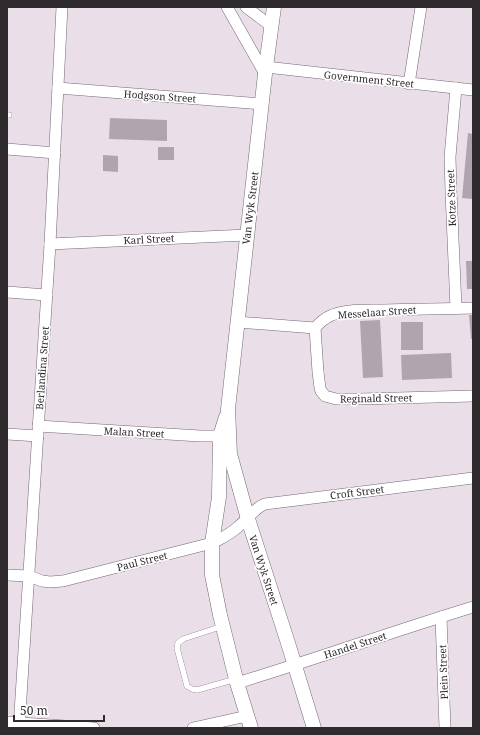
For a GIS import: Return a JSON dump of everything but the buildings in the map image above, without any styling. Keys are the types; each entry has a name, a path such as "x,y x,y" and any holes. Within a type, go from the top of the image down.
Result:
{"street":[{"name":"Berlandina Street","path":"19,726 47,295 62,7"},
{"path":"227,7 265,71"},
{"path":"246,7 271,26"},
{"name":"Van Wyk Street","path":"249,722 223,626 212,575 212,543 219,497 265,71 274,7"},
{"path":"409,84 421,7"},
{"name":"Government Street","path":"265,71 473,90"},
{"name":"Hodgson Street","path":"58,88 262,104"},
{"name":"Kotze Street","path":"456,88 450,157 456,308"},
{"path":"7,149 55,153"},
{"name":"Karl Street","path":"50,244 247,235"},
{"path":"7,292 47,295"},
{"name":"Messelaar Street","path":"315,328 327,317 343,312 473,308"},
{"path":"237,322 315,328"},
{"name":"Reginald Street","path":"315,328 320,388 325,396 336,399 352,399 473,396"},
{"name":"Malan Street","path":"7,434 38,431 225,436"},
{"name":"Van Wyk Street","path":"225,436 248,518 314,728"},
{"name":"Croft Street","path":"248,518 258,507 265,504 473,478"},
{"name":"Paul Street","path":"7,575 29,576 42,581 50,582 63,581 212,543 234,531 248,518"},
{"name":"Handel Street","path":"237,681 295,665 473,607"},
{"name":"Plein Street","path":"441,617 445,728"},
{"path":"7,722 19,726 94,728"},
{"path":"193,728 249,722"}],"lane":[{"path":"223,626 183,639 178,643 177,648 187,686 192,689 197,690 237,681"}]}
